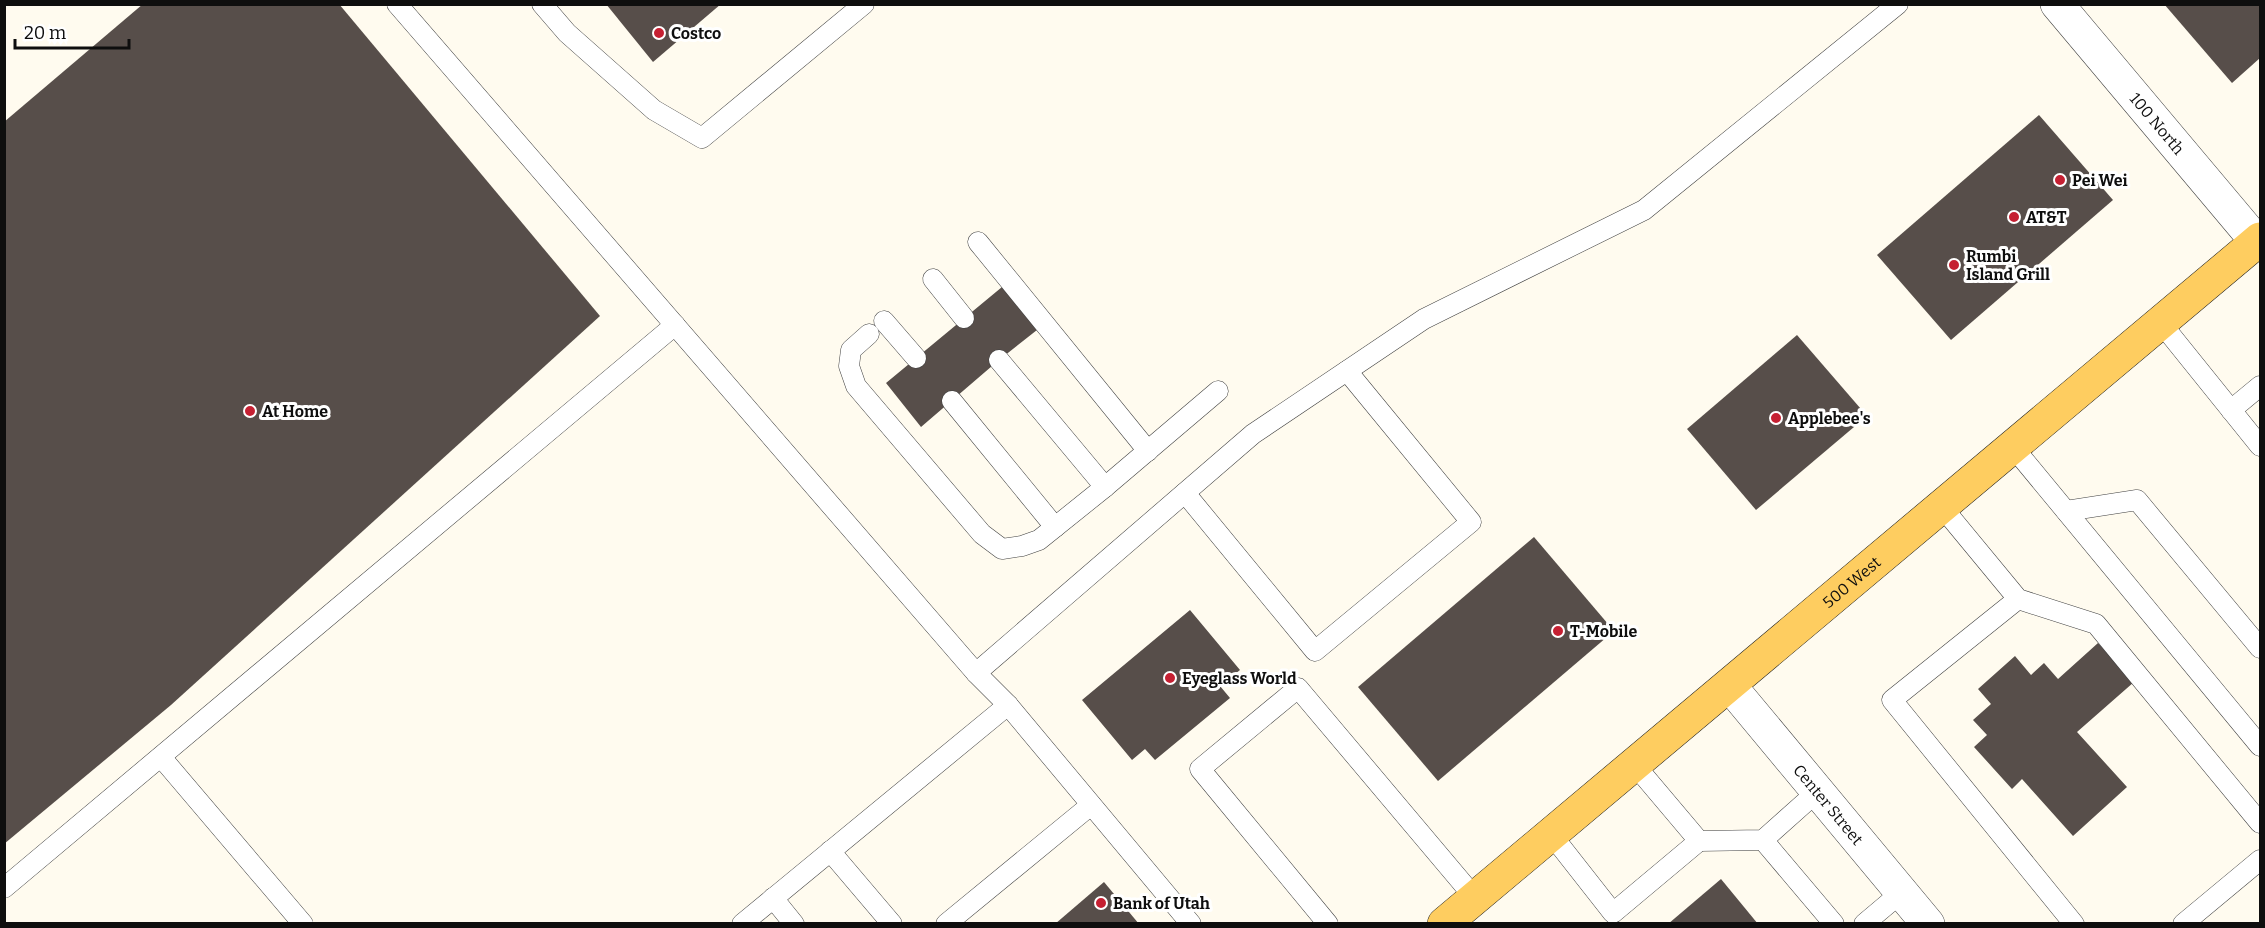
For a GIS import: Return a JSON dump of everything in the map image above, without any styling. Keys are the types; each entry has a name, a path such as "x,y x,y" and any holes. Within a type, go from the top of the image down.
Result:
{"main road":[{"name":"500 West","path":"1444,924 2260,242"}],"street":[{"name":"100 North","path":"2056,4 2260,242"},
{"name":"Center Street","path":"1730,686 1928,924"}],"lane":[{"path":"397,4 976,673 1008,705 1191,924"},
{"path":"542,4 567,33 654,110 702,138 864,4"},
{"path":"976,673 1253,434 1425,319 1644,210 1898,4"},
{"path":"978,242 1148,451"},
{"path":"933,279 964,318"},
{"path":"884,321 916,358"},
{"path":"2161,323 2260,446"},
{"path":"4,888 675,325"},
{"path":"868,334 851,350 849,366 856,386 982,534 1002,549 1022,546 1039,540 1218,391"},
{"path":"999,360 1105,487"},
{"path":"1185,493 1316,651 1471,522 1347,371"},
{"path":"2231,410 2260,386"},
{"path":"952,401 1055,527"},
{"path":"2013,447 2260,746"},
{"path":"2066,511 2138,500 2260,648"},
{"path":"1942,507 2018,599 2096,624 2260,823"},
{"path":"2018,599 1892,700 2074,924"},
{"path":"1328,924 1200,769 1298,688 1475,898"},
{"path":"742,924 1008,705"},
{"path":"161,757 303,924"},
{"path":"1635,764 1699,841"},
{"path":"1551,834 1607,918 1699,841 1763,840 1818,791"},
{"path":"946,924 1091,805"},
{"path":"1763,840 1834,924"},
{"path":"830,851 892,924"},
{"path":"2183,924 2260,860"},
{"path":"1864,924 1902,892"},
{"path":"773,898 794,924"}],"building":[{"name":"At Home","path":"143,4 339,4 600,316 171,705 4,844 4,122"},
{"name":"Costco","path":"606,4 721,4 653,62"},
{"path":"2164,4 2260,4 2260,58 2232,83"},
{"path":"2039,115 2113,200 1951,340 1877,255"},
{"path":"1002,287 1037,330 921,427 886,383"},
{"path":"1797,335 1867,416 1756,510 1687,429"},
{"path":"1534,537 1614,631 1438,781 1358,687"},
{"name":"Eyeglass World","path":"1190,610 1240,670 1220,686 1230,698 1155,760 1145,749 1132,760 1082,700"},
{"path":"2098,643 2134,682 2077,732 2127,787 2073,836 2022,779 2012,789 1974,747 1987,735 1973,720 1991,704 1978,689 2015,656 2031,675 2044,663 2058,679"},
{"path":"1721,879 1758,924 1668,924"},
{"name":"Bank of Utah","path":"1104,882 1139,924 1055,924"}],"place":[{"name":"Costco","path":"659,33"},
{"name":"Pei Wei","path":"2060,180"},
{"name":"AT&T","path":"2014,217"},
{"name":"Rumbi Island Grill","path":"1954,265"},
{"name":"At Home","path":"250,411"},
{"name":"Applebee's","path":"1776,418"},
{"name":"T-Mobile","path":"1558,631"},
{"name":"Eyeglass World","path":"1170,678"},
{"name":"Bank of Utah","path":"1101,903"}]}
